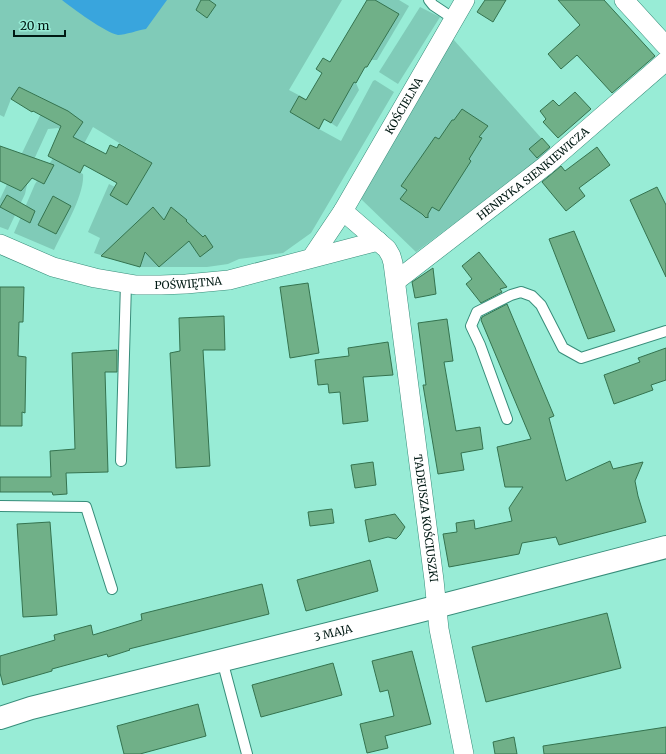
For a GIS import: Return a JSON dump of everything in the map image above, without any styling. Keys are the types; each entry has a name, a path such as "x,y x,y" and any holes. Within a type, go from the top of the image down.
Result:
{"street":[{"name":"KOŚCIELNA","path":"312,258 343,211 465,0"},
{"path":"624,0 666,46"},
{"name":"HENRYKA SIENKIEWICZA","path":"396,281 545,166 666,61"},
{"path":"343,211 387,249 391,256 396,281"},
{"name":"POŚWIĘTNA","path":"0,244 53,267 95,278 136,285 161,285 229,280 378,241"},
{"name":"TADEUSZA KOŚCIUSZKI","path":"396,281 439,629 464,754"},
{"name":"3 MAJA","path":"0,718 31,708 436,607 666,547"}],"lane":[{"path":"429,0 433,5 454,19"},
{"path":"122,461 126,283"},
{"path":"507,419 472,326 477,312 486,306 521,292 532,296 541,305 563,348 581,358 666,331"},
{"path":"0,506 86,507 112,589"},
{"path":"222,660 247,754"}],"shaded area":[{"path":"0,0 342,0 289,90 306,99 359,77 356,83 359,90 337,127 325,119 319,129 341,141 373,81 375,80 394,92 311,233 283,253 239,259 228,264 207,267 140,267 94,253 100,238 88,232 109,184 125,192 138,187 152,163 93,127 71,168 83,174 81,192 54,250 14,233 35,184 68,137 58,128 48,129 31,166 25,194 8,230 0,227 0,199 47,101 19,87 11,99 4,117 0,115"},
{"path":"62,0 167,0 146,29 118,35 98,25"},
{"path":"372,0 399,0 409,6 377,60 371,60"},
{"path":"420,7 440,17 398,84 379,72"},
{"path":"453,39 551,149 539,160 416,252 361,199"}],"building":[{"path":"201,0 209,0 216,5 207,18 196,10"},
{"path":"367,0 375,0 399,14 367,67 365,67 356,83 354,82 331,123 324,119 319,129 290,112 299,96 306,100 322,73 316,69 323,58 330,62"},
{"path":"485,0 506,0 493,22 477,12"},
{"path":"558,0 604,0 655,56 612,93 577,55 561,69 548,54 580,25"},
{"path":"19,87 68,111 83,122 73,137 106,154 110,145 117,148 119,144 152,163 127,205 110,195 117,183 84,165 80,173 48,156 61,126 33,111 32,112 11,99"},
{"path":"575,92 591,109 558,138 543,122 546,119 540,111 553,100 559,106"},
{"path":"462,109 488,126 479,137 482,138 469,159 471,161 439,211 432,207 428,214 428,218 426,218 400,199 407,190 401,186 435,137 439,139 452,120 454,120"},
{"path":"542,138 550,147 537,158 529,149"},
{"path":"0,146 54,165 44,184 32,178 21,191 0,181"},
{"path":"597,147 610,165 579,188 585,196 566,211 542,182 561,166 565,171"},
{"path":"657,187 666,205 666,277 630,200"},
{"path":"7,195 35,211 30,223 0,207"},
{"path":"53,196 71,206 56,234 38,225"},
{"path":"153,207 164,220 171,207 187,220 186,221 203,237 205,235 213,247 200,257 189,241 159,267 145,252 140,267 101,256"},
{"path":"574,231 615,331 588,339 549,239"},
{"path":"479,252 507,287 500,289 502,292 481,303 466,284 472,279 462,266"},
{"path":"433,268 436,294 415,298 412,282"},
{"path":"308,283 319,353 290,358 280,287"},
{"path":"0,287 24,287 23,322 19,322 18,356 26,357 25,413 22,412 22,426 0,426"},
{"path":"507,304 554,416 549,418 566,481 610,461 613,469 643,462 635,481 646,522 559,545 556,537 522,543 519,554 449,567 443,534 457,532 456,523 474,520 475,529 512,521 509,508 523,487 505,487 497,447 531,439 481,320 482,317"},
{"path":"224,316 225,350 203,350 210,466 176,468 170,353 180,351 179,318"},
{"path":"447,319 453,361 444,362 456,431 480,427 483,449 461,453 464,470 438,474 423,385 426,385 418,323"},
{"path":"388,342 393,375 363,377 368,421 343,424 340,392 329,393 328,384 318,385 315,360 349,356 348,348"},
{"path":"666,348 666,380 651,385 653,390 614,404 604,375 640,362 638,358"},
{"path":"117,350 117,372 105,372 108,472 66,473 67,494 53,495 52,492 0,492 0,477 51,477 50,451 75,449 72,353"},
{"path":"373,462 376,485 355,488 351,465"},
{"path":"332,509 334,523 310,526 308,512"},
{"path":"395,514 405,527 400,535 396,539 388,537 369,542 365,520"},
{"path":"50,522 57,615 23,617 17,524"},
{"path":"370,560 378,591 306,611 297,580"},
{"path":"262,584 269,614 129,649 130,650 108,657 107,654 52,669 52,671 3,685 0,673 0,656 55,640 54,635 91,625 93,635 142,620 141,614"},
{"path":"607,613 621,668 486,702 472,647"},
{"path":"412,651 431,724 385,736 388,748 367,753 360,724 394,716 388,690 380,692 372,661"},
{"path":"333,663 342,695 261,717 252,685"},
{"path":"198,704 206,736 140,754 124,754 117,726"},
{"path":"666,727 666,754 544,754 543,746"},
{"path":"514,737 517,754 495,754 493,742"}]}
